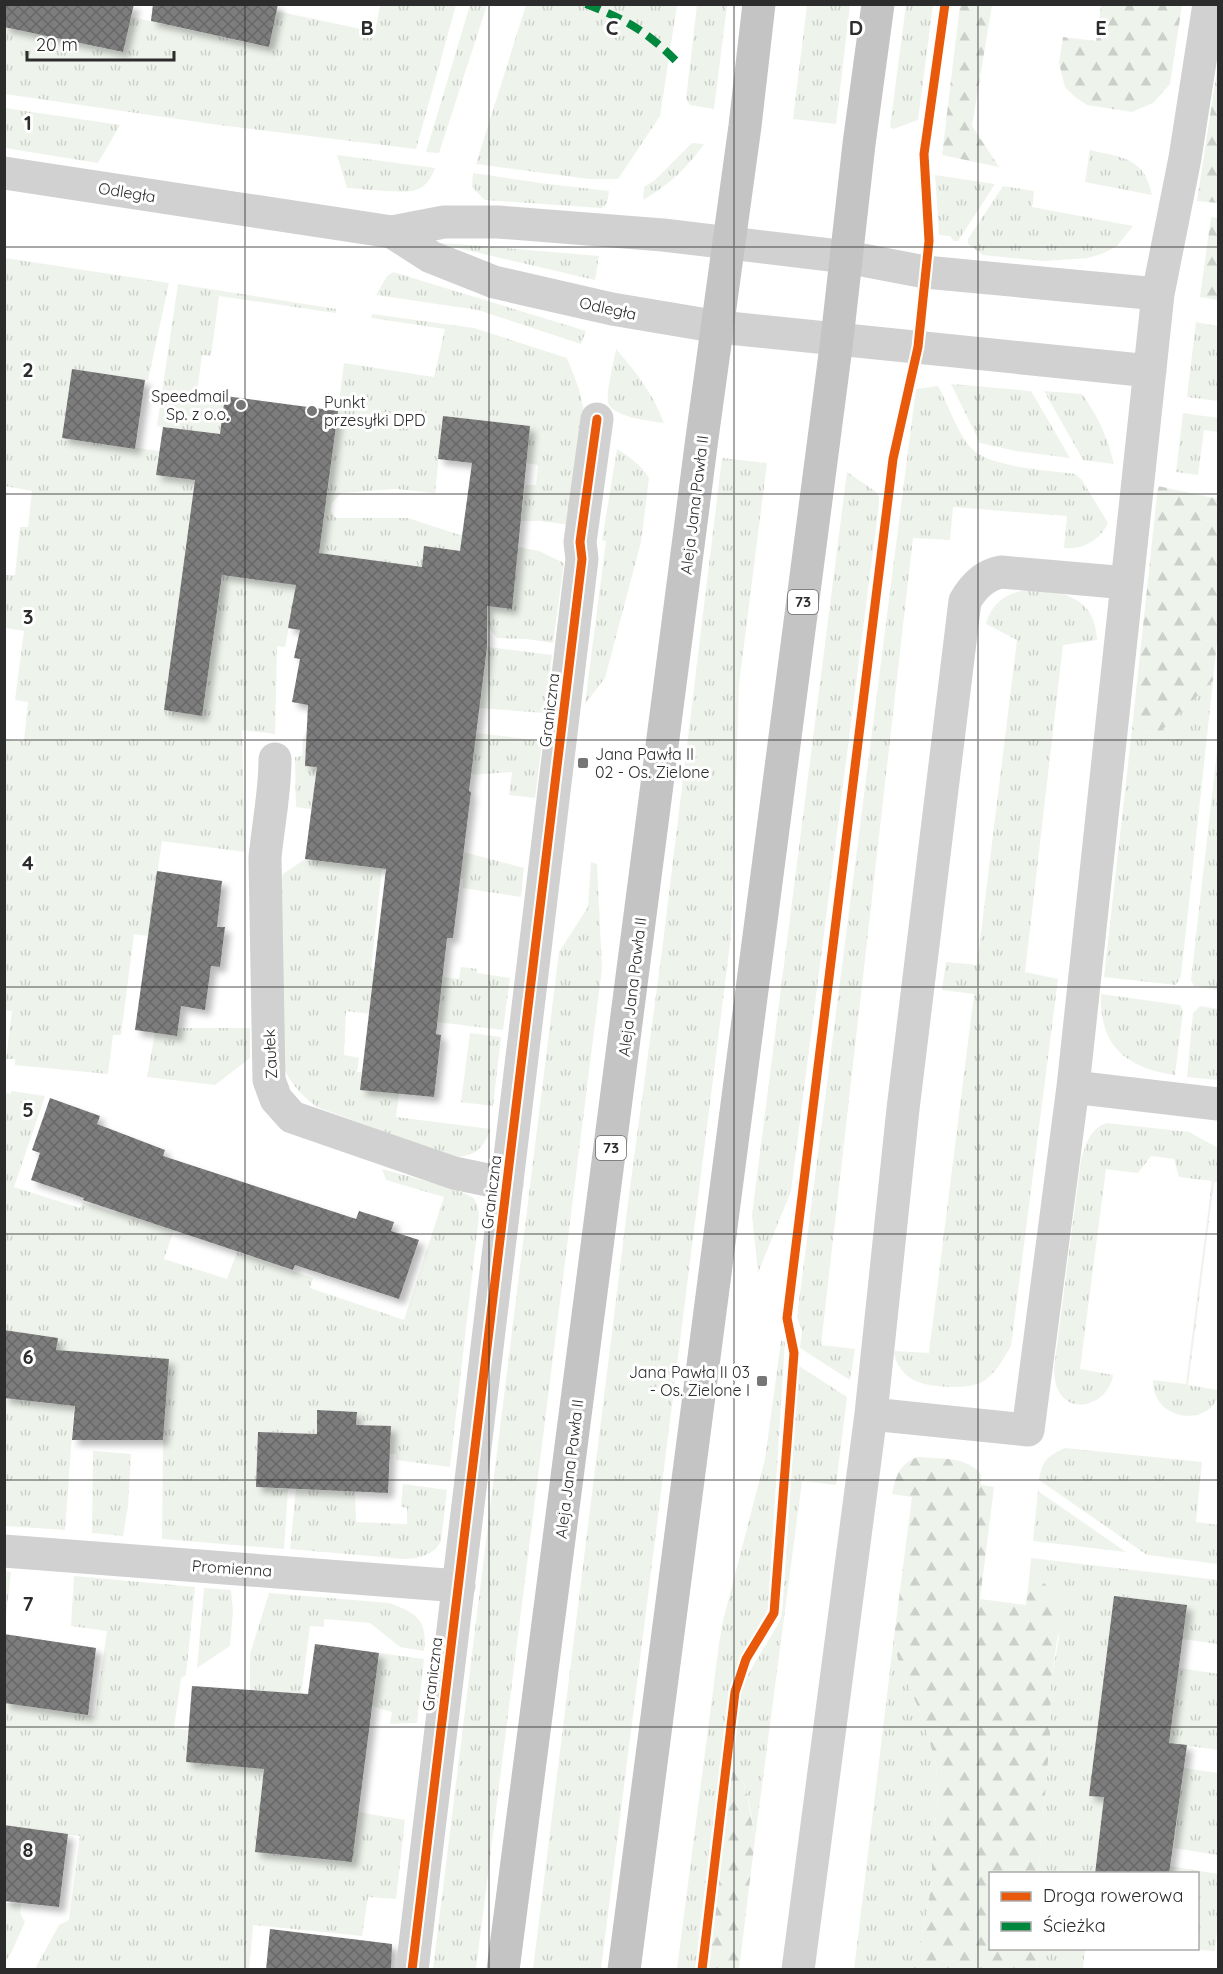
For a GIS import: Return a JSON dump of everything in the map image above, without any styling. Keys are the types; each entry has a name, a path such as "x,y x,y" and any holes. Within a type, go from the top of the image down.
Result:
{"main road":[{"name":"Aleja Jana Pawła II","path":"503,1970 702,438 719,327 759,4"},
{"name":"73","path":"624,1970 837,339 878,4"}],"street":[{"path":"871,1414 1028,1430 1073,1087 1158,294 1185,158 1209,4"},
{"name":"Odległa","path":"4,173 392,232 444,222 498,222 663,235 847,257 925,272 1158,294"},
{"name":"Odległa","path":"392,232 431,256 494,282 612,309 719,327 1150,371"},
{"name":"Graniczna","path":"412,1970 582,559 580,542 597,419"},
{"path":"798,1970 871,1414 903,1109 965,601 980,582 992,574 1001,573 1127,583"},
{"name":"Zaułek","path":"275,759 275,783 267,828 265,858 269,1080 276,1099 292,1117 454,1173 507,1184"},
{"path":"1073,1087 1218,1104"},
{"name":"Promienna","path":"4,1551 459,1586"}],"green space":[{"path":"4,5 25,31 122,52 131,17 269,47 276,11 375,32 380,5 456,5 416,149 219,125 5,94"},
{"path":"470,5 487,5 439,153 426,152"},
{"path":"526,5 677,5 660,116 618,179 589,179 476,164"},
{"path":"697,5 727,5 714,109 690,105 686,99"},
{"path":"807,5 850,5 836,124 793,119"},
{"path":"906,5 933,5 918,120 893,129 890,127"},
{"path":"960,5 992,5 972,126 999,167 942,155"},
{"path":"1101,5 1182,5 1170,84 1153,103 1132,112 1087,105 1065,87 1059,63 1063,37 1096,41"},
{"path":"1218,64 1218,203 1197,201"},
{"path":"4,108 120,125 98,163 5,148"},
{"path":"692,143 704,144 677,175 643,200 644,187 655,180"},
{"path":"1090,150 1122,158 1138,166 1144,173 1152,195 1085,182"},
{"path":"337,155 435,168 426,183 416,190 347,188"},
{"path":"473,173 609,191 606,203 601,208 485,200 472,187"},
{"path":"935,175 995,184 958,241 954,241 950,236 939,235"},
{"path":"1003,186 1034,191 1032,207 1133,226 1117,246 1088,258 1044,261 983,255 968,244 968,239"},
{"path":"1211,217 1218,218 1218,300 1200,297"},
{"path":"436,243 457,244 599,256 595,280"},
{"path":"5,258 169,283 148,380 72,369 62,438 159,451 156,474 186,430 157,426 178,284 336,309 336,313 219,296 211,356 202,355 197,392 225,396 214,482 327,497 344,363 434,377 445,329 371,318 372,314 474,328 567,358 579,389 584,411 570,525 521,521 525,485 536,485 538,465 526,463 443,417 435,493 396,489 341,493 332,503 331,512 336,518 408,518 463,536 539,551 564,563 553,643 497,638 487,626 412,725 542,743 535,798 509,795 512,772 467,775 360,816 296,807 295,757 302,756 303,738 319,707 357,713 292,611 285,647 277,646 275,734 242,730 245,852 162,841 148,936 134,934 121,1035 113,1035 108,1074 15,1065 15,1059 6,1059 12,1011 4,1010 5,739 24,741 28,702 15,700 24,631 5,628 5,575 15,575 20,527 28,527 32,491 5,486"},
{"path":"393,272 586,331 581,344 478,310 376,295 387,276"},
{"path":"1218,320 1218,401 1187,397 1196,322 1217,326"},
{"path":"616,349 644,384 664,423 623,415 611,407 608,402 608,391"},
{"path":"951,384 1031,391 1070,458 1016,451 980,443"},
{"path":"938,386 957,427 971,448 980,455 1005,464 1075,474 1082,480 1108,523 1090,543 1064,548 1067,516 953,507 950,540 913,538 821,1345 855,1349 850,1380 800,1348 802,1331 797,1317 916,389"},
{"path":"1044,391 1082,394 1102,428 1114,464 1083,460"},
{"path":"1183,413 1218,418 1218,432 1204,430 1198,475 1176,472"},
{"path":"617,449 635,462 649,478 641,542 605,678 585,704 606,541 602,540"},
{"path":"722,458 767,463 739,684 731,936 601,1969 533,1969 629,1195 662,951"},
{"path":"847,472 876,492 879,504 791,1191 758,1273 752,1215"},
{"path":"1158,486 1218,499 1218,631 1213,681 1161,731 1138,732 1132,729"},
{"path":"1032,589 1057,593 1078,601 1091,615 1097,640 1063,645 1025,972 1058,979 1011,1346 995,1371 982,1382 957,1387 935,1386 910,1378 897,1363 894,1351 929,1353 974,994 942,990 946,962 977,965 1017,640 986,624 997,603 1016,592"},
{"path":"487,647 552,655 545,713 479,708"},
{"path":"1213,681 1181,976 1176,985 1104,977 1132,729 1138,732 1161,731"},
{"path":"1218,742 1218,990 1194,986 1191,980"},
{"path":"354,839 463,852 524,868 521,897 463,888 463,879 382,869 371,969 459,979 461,967 477,969 477,973 510,978 503,1030 346,1011 344,1055 359,1058 357,1072 362,1072 399,1094 396,1117 491,1129 481,1147 472,1154 451,1157 317,1107 297,1089 283,1067 280,884 283,874 305,859 351,865"},
{"path":"591,862 597,864 602,968 476,1969 433,1969 559,952 588,907"},
{"path":"1101,994 1180,1005 1183,1011 1175,1075 1142,1067 1119,1051 1105,1028"},
{"path":"1200,1006 1218,1009 1218,1080 1187,1077 1193,1013"},
{"path":"178,1028 250,1028 250,1058 215,1085 147,1077 155,1033 177,1036"},
{"path":"470,1033 501,1037 493,1106 461,1102"},
{"path":"11,1091 45,1096 14,1187 80,1208 83,1202 115,1213 117,1207 181,1209 164,1259 227,1279 237,1252 313,1278 310,1288 404,1320 444,1197 386,1180 382,1169 444,1186 473,1198 479,1215 450,1467 396,1460 396,1454 390,1454 391,1426 356,1425 357,1412 318,1410 317,1434 258,1432 256,1487 288,1489 284,1549 162,1539 163,1440 169,1360 75,1394 65,1530 5,1526 5,1398 49,1403 58,1338 5,1330 5,1093 11,1094"},
{"path":"1106,1123 1189,1132 1218,1148 1218,1182 1214,1182 1188,1385 1218,1390 1215,1402 1208,1410 1198,1415 1186,1416 1174,1413 1163,1406 1156,1395 1153,1380 1186,1384 1212,1181 1179,1177 1174,1159 1151,1156 1138,1173 1106,1169 1080,1369 1113,1375 1106,1392 1091,1403 1082,1405 1066,1400 1057,1387 1054,1369 1081,1160 1092,1134"},
{"path":"781,1341 785,1341 768,1609 743,1653 729,1690 695,1969 677,1969 719,1644 765,1459"},
{"path":"799,1366 847,1397 836,1485 802,1481 755,1839 746,1790 733,1764 736,1726 742,1689 782,1615"},
{"path":"1065,1448 1202,1462 1196,1522 1218,1525 1218,1564 1147,1555 1039,1480 1046,1460"},
{"path":"93,1451 131,1454 128,1506 123,1536 92,1533"},
{"path":"918,1457 960,1461 975,1468 981,1474 981,1485 994,1487 980,1599 1026,1605 1030,1570 1053,1590 1062,1607 1051,1680 1050,1739 1038,1872 989,1872 989,1950 1038,1950 1037,1969 912,1969 922,1940 932,1881 932,1845 938,1799 936,1763 922,1717 898,1660 894,1637 912,1497 892,1494 899,1471"},
{"path":"403,1484 447,1490 441,1541 430,1553 421,1557 404,1559 290,1549 296,1489 355,1491 356,1522 407,1524 407,1508 401,1507"},
{"path":"1038,1491 1126,1552 1033,1541"},
{"path":"1031,1558 1218,1580 1218,1644 1182,1639 1187,1605 1114,1596 1090,1796 1104,1797 1095,1872 1038,1872 1050,1739 1051,1680 1059,1638 1053,1590 1030,1570"},
{"path":"5,1571 11,1572 5,1625 4,1624"},
{"path":"74,1576 195,1587 186,1675 181,1678 174,1728 188,1730 186,1762 288,1771 256,1852 352,1862 358,1812 405,1820 396,1899 368,1897 362,1936 253,1925 249,1970 35,1969 59,1925 69,1920 80,1836 5,1825 5,1703 95,1716 107,1631 71,1626"},
{"path":"204,1588 231,1590 233,1611 230,1646 197,1668"},
{"path":"269,1593 389,1603 407,1610 418,1619 424,1632 424,1651 400,1647 370,1623 324,1619 324,1627 310,1626 299,1710 247,1735 250,1654"},
{"path":"894,1637 898,1660 922,1717 936,1763 938,1799 932,1845 932,1881 922,1940 913,1968 854,1970"},
{"path":"379,1653 424,1659 417,1723 390,1724 392,1712 372,1706"},
{"path":"1179,1668 1218,1674 1218,1750 1169,1743"},
{"path":"1167,1761 1185,1763 1184,1768 1218,1773 1218,1855 1174,1848 1179,1806 1161,1804"},
{"path":"733,1764 740,1774 747,1794 755,1839 739,1969 709,1969"},
{"path":"1170,1866 1218,1874 1218,1921 1215,1951 1199,1950 1199,1872 1169,1872"},
{"path":"5,1903 21,1904 20,1913 25,1922 5,1962"},
{"path":"1038,1950 1085,1950 1083,1969 1037,1970"}],"building":[{"path":"4,4 134,4 123,52 4,27"},
{"path":"153,4 278,4 269,47 151,21"},
{"path":"72,369 145,380 135,449 62,438"},
{"path":"225,396 338,411 319,553 422,567 424,546 460,551 472,463 438,459 443,416 530,426 512,609 487,606 487,647 469,791 471,792 453,938 447,938 436,1034 441,1035 434,1097 360,1090 386,869 305,859 317,767 305,766 308,705 292,702 300,659 294,658 300,630 288,628 296,585 222,575 202,716 164,710 195,480 156,475 163,427 220,434"},
{"path":"157,871 222,881 217,927 225,927 220,967 211,966 205,1010 181,1006 177,1036 135,1030"},
{"path":"50,1098 100,1116 97,1124 165,1150 163,1156 356,1219 359,1211 394,1222 391,1231 419,1240 399,1299 295,1265 293,1270 83,1200 84,1198 31,1180 40,1153 32,1150"},
{"path":"4,1330 58,1338 56,1350 169,1359 163,1440 72,1440 75,1406 4,1398"},
{"path":"317,1410 357,1412 356,1425 391,1426 388,1493 256,1487 258,1432 317,1434"},
{"path":"1114,1596 1187,1605 1169,1743 1187,1745 1169,1872 1095,1872 1104,1797 1089,1796"},
{"path":"4,1634 96,1648 88,1715 4,1703"},
{"path":"315,1644 379,1653 352,1862 255,1852 264,1769 186,1762 192,1686 308,1694"},
{"path":"4,1825 68,1834 59,1907 4,1901"},
{"path":"270,1929 392,1944 391,1970 266,1970"}],"marked path":[{"path":"586,4 637,28 680,65"}],"cycle path":[{"path":"702,1970 735,1692 746,1659 774,1613 794,1353 787,1318 893,459 918,347 929,241 924,154 945,4"},
{"path":"412,1970 582,559 580,542 597,419"}],"place":[{"name":"Speedmail Sp. z o.o.","path":"241,405"},
{"name":"Punkt przesyłki DPD","path":"312,411"},
{"name":"Jana Pawła II 02 - Os. Zielone","path":"583,763"},
{"name":"Jana Pawła II 03 - Os. Zielone I","path":"762,1381"}]}
